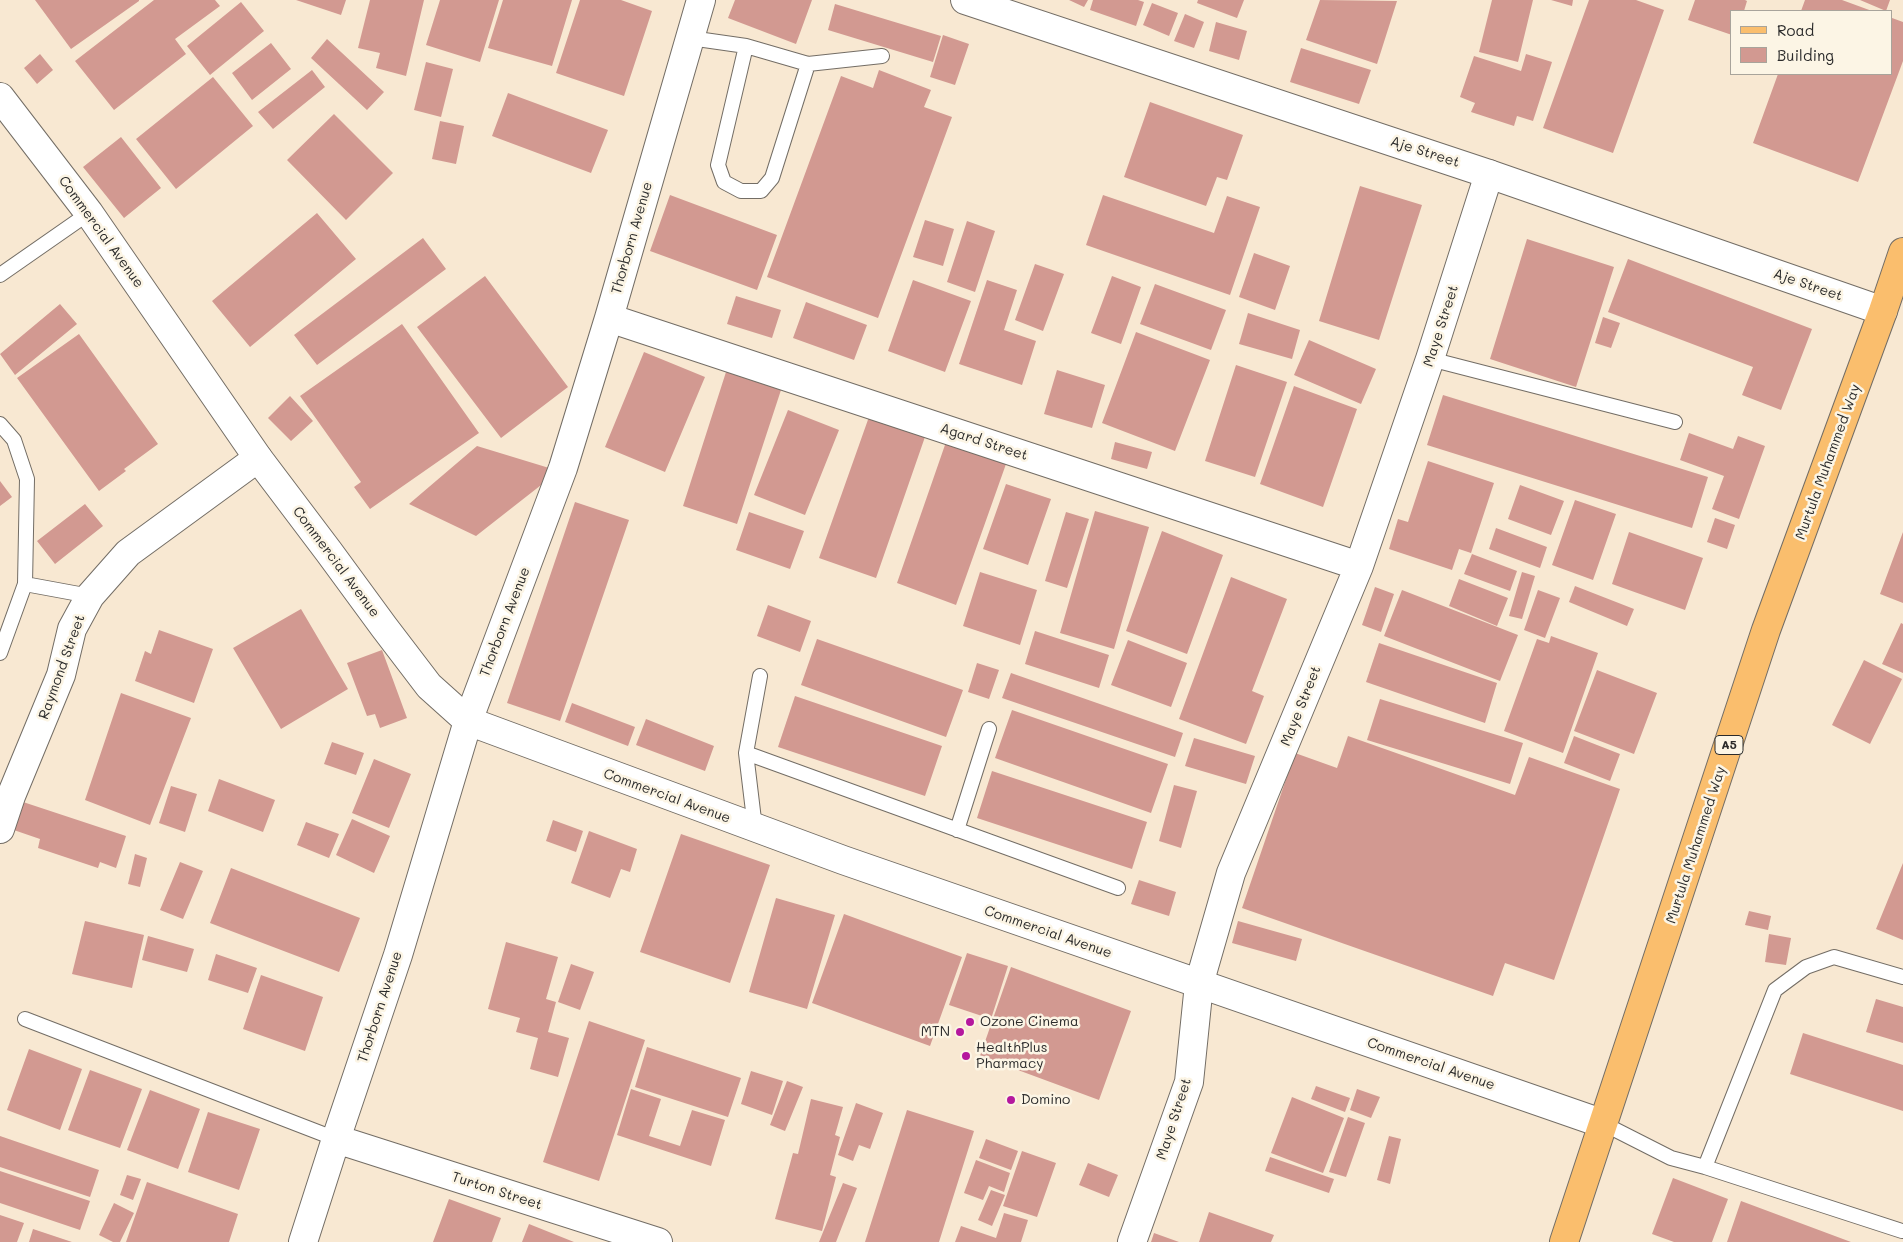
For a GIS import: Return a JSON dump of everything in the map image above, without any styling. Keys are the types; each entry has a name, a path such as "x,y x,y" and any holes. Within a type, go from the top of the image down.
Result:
{"main road":[{"name":"Murtula Muhammed Way","path":"1564,1242 1766,630 1903,252"}],"street":[{"name":"Thorborn Avenue","path":"304,1242 336,1139 398,955 468,721 563,468 609,318 701,0"},
{"name":"Aje Street","path":"965,0 1489,174 1883,311"},
{"name":"Commercial Avenue","path":"0,97 89,213 258,458 429,686 468,721 843,860 1604,1124"},
{"name":"Maye Street","path":"1132,1242 1189,1082 1199,984 1231,873 1359,566 1430,359 1489,174"},
{"name":"Agard Street","path":"609,318 1359,566"},
{"name":"Raymond Street","path":"0,830 11,796 61,675 72,629 90,596 128,553 258,458"},
{"name":"Turton Street","path":"336,1139 658,1242"}],"lane":[{"path":"690,38 746,46 808,64 882,56"},
{"path":"746,46 718,165 724,182 742,191 761,191 772,178 808,64"},
{"path":"0,275 89,213"},
{"path":"1430,359 1675,422"},
{"path":"0,424 14,440 27,480 25,584 0,653"},
{"path":"25,584 90,596"},
{"path":"755,828 746,753 760,676"},
{"path":"957,830 989,729"},
{"path":"746,753 1118,888"},
{"path":"1705,1167 1775,990 1806,967 1834,957 1903,977"},
{"path":"25,1019 336,1139"},
{"path":"1604,1124 1671,1158 1705,1167 1901,1234"}],"building":[{"path":"35,0 139,0 139,1 71,49"},
{"path":"154,0 215,0 220,6 175,39 186,54 114,110 75,61"},
{"path":"296,0 346,0 341,15"},
{"path":"370,0 424,0 406,76 376,68 380,53 358,48"},
{"path":"440,0 499,0 480,62 426,45"},
{"path":"503,0 572,0 552,66 488,48"},
{"path":"580,0 621,0 652,11 624,96 556,73"},
{"path":"735,0 812,0 796,44 728,18"},
{"path":"1069,0 1088,0 1084,7"},
{"path":"1093,0 1138,0 1144,2 1136,26 1090,10"},
{"path":"1198,0 1244,0 1237,18 1197,3"},
{"path":"1320,0 1397,1 1377,64 1306,40"},
{"path":"1492,0 1533,0 1518,62 1479,52"},
{"path":"1551,0 1573,0 1572,6"},
{"path":"1589,0 1636,0 1664,10 1613,153 1543,128"},
{"path":"1695,0 1747,1 1744,10 1730,10 1730,34 1688,20"},
{"path":"1805,0 1842,0 1869,10 1801,10"},
{"path":"1860,0 1890,0 1886,10"},
{"path":"241,2 264,31 210,75 187,46"},
{"path":"1152,3 1178,13 1169,36 1143,25"},
{"path":"835,4 941,36 933,62 828,30"},
{"path":"1185,14 1204,22 1194,48 1174,41"},
{"path":"1893,18 1903,22 1903,61 1858,182 1753,143 1778,75 1893,75"},
{"path":"1216,22 1247,31 1239,60 1209,51"},
{"path":"943,35 969,44 955,85 930,77"},
{"path":"327,39 384,92 367,110 311,58"},
{"path":"271,43 291,69 252,100 232,73"},
{"path":"1301,48 1371,70 1359,104 1290,82"},
{"path":"40,54 53,70 37,84 24,68"},
{"path":"1526,54 1552,62 1533,121 1517,116 1514,126 1471,112 1475,103 1460,97 1474,56 1521,71"},
{"path":"426,62 453,69 441,117 414,110"},
{"path":"312,70 325,87 273,129 258,112"},
{"path":"879,70 931,90 924,107 952,117 878,318 767,277 841,76 873,88"},
{"path":"213,77 253,126 176,189 136,139"},
{"path":"508,93 608,130 591,173 492,136"},
{"path":"1150,102 1243,135 1227,180 1217,177 1206,206 1124,177"},
{"path":"334,114 393,173 346,220 287,160"},
{"path":"440,121 464,126 456,164 432,159"},
{"path":"121,137 161,188 124,218 83,167"},
{"path":"1360,186 1422,205 1379,340 1319,321"},
{"path":"670,195 777,235 757,290 650,251"},
{"path":"1103,195 1214,233 1227,196 1260,207 1230,295 1086,245"},
{"path":"317,213 356,259 250,347 212,301"},
{"path":"925,220 954,229 943,266 913,257"},
{"path":"967,221 995,231 975,292 947,282"},
{"path":"423,238 446,269 317,365 294,335"},
{"path":"1527,239 1614,267 1576,387 1490,359"},
{"path":"1254,253 1290,266 1275,310 1239,297"},
{"path":"1628,259 1812,329 1781,410 1742,395 1753,367 1608,312"},
{"path":"1035,264 1064,274 1043,331 1015,320"},
{"path":"485,276 568,387 501,438 417,327"},
{"path":"1112,276 1141,287 1121,344 1091,333"},
{"path":"913,280 971,301 945,372 888,351"},
{"path":"987,280 1017,290 1004,330 1036,341 1022,385 959,364"},
{"path":"1155,284 1226,310 1211,350 1140,324"},
{"path":"736,296 781,310 772,338 727,324"},
{"path":"806,302 867,325 854,360 793,338"},
{"path":"60,304 77,324 15,375 0,354"},
{"path":"1248,313 1300,330 1292,359 1239,344"},
{"path":"1603,317 1620,323 1611,348 1595,343"},
{"path":"402,324 479,433 370,509 354,487 361,482 300,396"},
{"path":"1136,332 1210,360 1175,451 1102,423"},
{"path":"79,334 158,444 124,469 126,471 99,491 17,378"},
{"path":"1309,340 1376,369 1361,404 1294,375"},
{"path":"644,352 705,377 665,472 605,447"},
{"path":"1236,365 1287,382 1255,477 1205,461"},
{"path":"1057,370 1105,385 1092,428 1044,414"},
{"path":"726,372 781,390 737,524 683,506"},
{"path":"1294,386 1357,409 1323,507 1260,484"},
{"path":"1443,395 1708,477 1692,528 1427,445"},
{"path":"290,396 313,421 291,441 268,418"},
{"path":"788,410 839,430 805,515 754,495"},
{"path":"870,414 926,434 876,578 819,558"},
{"path":"1689,433 1733,449 1738,436 1765,446 1739,519 1712,509 1724,476 1680,460"},
{"path":"946,442 1006,464 956,605 897,583"},
{"path":"1115,442 1152,452 1147,469 1111,459"},
{"path":"477,446 559,471 476,536 409,504"},
{"path":"1428,461 1494,483 1471,553 1459,549 1452,570 1389,549 1398,519 1408,522"},
{"path":"0,481 12,497 0,506"},
{"path":"1006,484 1051,499 1028,565 983,549"},
{"path":"1520,485 1564,501 1551,535 1508,519"},
{"path":"1575,500 1616,514 1593,580 1552,565"},
{"path":"575,502 629,520 560,721 507,703"},
{"path":"85,504 103,526 55,564 37,541"},
{"path":"1095,511 1149,527 1114,649 1060,633"},
{"path":"749,512 804,531 790,569 736,550"},
{"path":"1066,512 1089,519 1067,588 1045,581"},
{"path":"1715,518 1735,525 1727,549 1707,542"},
{"path":"1496,528 1547,547 1540,568 1489,549"},
{"path":"1162,531 1223,555 1187,654 1126,631"},
{"path":"1629,532 1703,558 1685,610 1612,584"},
{"path":"1903,532 1903,603 1880,594"},
{"path":"1472,554 1517,571 1510,591 1464,574"},
{"path":"980,572 1037,590 1020,645 963,626"},
{"path":"1522,572 1535,576 1522,619 1509,616"},
{"path":"1231,577 1287,599 1252,691 1264,696 1246,744 1179,719"},
{"path":"1459,579 1508,598 1497,626 1449,606"},
{"path":"1575,586 1634,609 1627,626 1569,602"},
{"path":"1375,587 1394,594 1381,632 1362,625"},
{"path":"1402,590 1518,635 1500,681 1384,636"},
{"path":"1538,590 1560,598 1545,638 1524,630"},
{"path":"768,605 811,621 800,652 757,636"},
{"path":"301,609 348,689 281,729 233,648"},
{"path":"1901,623 1903,624 1903,673 1882,664"},
{"path":"159,630 213,649 194,703 135,681 145,651 151,654"},
{"path":"1035,631 1109,655 1099,688 1025,664"},
{"path":"1551,636 1598,653 1563,753 1504,731 1537,639 1549,643"},
{"path":"817,639 963,690 946,737 801,685"},
{"path":"1128,640 1187,663 1171,707 1111,685"},
{"path":"1379,643 1497,683 1485,723 1366,682"},
{"path":"382,650 407,718 380,728 375,714 367,716 347,663"},
{"path":"1864,660 1902,679 1870,744 1832,725"},
{"path":"977,663 999,670 989,699 968,692"},
{"path":"1597,670 1657,693 1634,754 1574,731"},
{"path":"1011,673 1183,733 1175,757 1002,698"},
{"path":"121,693 191,718 150,825 85,800"},
{"path":"795,696 942,746 925,796 778,747"},
{"path":"1380,699 1523,743 1510,784 1367,740"},
{"path":"572,703 635,727 628,746 565,722"},
{"path":"1012,710 1168,764 1151,813 995,758"},
{"path":"646,719 714,746 705,771 636,745"},
{"path":"1348,736 1515,795 1529,757 1620,789 1554,980 1505,963 1493,996 1242,908 1295,753 1337,768"},
{"path":"1574,736 1620,754 1610,781 1564,763"},
{"path":"1194,738 1255,756 1246,784 1185,766"},
{"path":"332,742 364,753 356,775 324,764"},
{"path":"374,759 411,774 389,828 352,813"},
{"path":"992,771 1147,822 1132,869 977,818"},
{"path":"219,779 275,800 263,832 208,811"},
{"path":"1174,785 1197,791 1181,848 1159,841"},
{"path":"171,786 197,794 185,832 159,823"},
{"path":"14,799 126,836 116,868 100,862 98,868 38,848 40,839 5,827"},
{"path":"352,819 390,836 374,873 336,855"},
{"path":"553,820 583,831 576,852 546,841"},
{"path":"306,822 339,834 329,858 297,845"},
{"path":"589,831 637,849 630,872 621,869 610,898 571,883"},
{"path":"681,834 770,865 730,983 640,952"},
{"path":"135,854 147,858 140,887 128,884"},
{"path":"180,862 203,871 183,919 160,910"},
{"path":"1903,863 1903,940 1876,929"},
{"path":"231,868 360,918 339,972 210,923"},
{"path":"1139,880 1176,892 1169,916 1131,904"},
{"path":"776,898 835,915 807,1009 749,992"},
{"path":"1749,911 1771,916 1768,930 1745,925"},
{"path":"844,914 962,957 930,1046 812,1003"},
{"path":"85,921 144,935 132,988 72,974"},
{"path":"1238,921 1302,939 1296,961 1232,943"},
{"path":"1769,934 1791,938 1786,965 1765,962"},
{"path":"148,936 194,949 187,972 142,960"},
{"path":"506,942 558,957 546,999 556,1002 548,1032 569,1038 558,1077 530,1069 538,1038 516,1032 520,1018 488,1009"},
{"path":"967,953 1008,966 991,1019 949,1005"},
{"path":"216,954 257,968 248,993 208,980"},
{"path":"571,964 594,972 580,1010 558,1002"},
{"path":"1011,967 1131,1011 1099,1100 980,1056"},
{"path":"261,975 323,997 305,1051 243,1029"},
{"path":"1876,999 1903,1007 1903,1043 1866,1032"},
{"path":"589,1021 645,1040 599,1181 543,1162"},
{"path":"1803,1033 1903,1065 1903,1111 1790,1074"},
{"path":"647,1047 741,1078 728,1117 635,1087"},
{"path":"29,1049 82,1069 60,1130 7,1110"},
{"path":"90,1070 142,1089 120,1148 68,1130"},
{"path":"751,1071 783,1081 772,1115 741,1104"},
{"path":"787,1081 803,1087 785,1131 770,1125"},
{"path":"1316,1086 1350,1098 1345,1112 1311,1099"},
{"path":"631,1089 661,1099 649,1136 680,1146 692,1110 725,1120 711,1166 617,1135"},
{"path":"1357,1089 1380,1097 1371,1118 1350,1110"},
{"path":"150,1090 200,1109 178,1169 127,1150"},
{"path":"1292,1097 1344,1118 1323,1173 1271,1153"},
{"path":"811,1099 843,1107 835,1135 840,1137 830,1175 836,1177 822,1231 775,1219 793,1153 798,1154"},
{"path":"856,1103 883,1113 870,1149 859,1145 853,1161 838,1155"},
{"path":"907,1110 974,1131 939,1242 865,1242"},
{"path":"208,1112 260,1129 239,1190 188,1172"},
{"path":"1348,1117 1365,1123 1346,1177 1329,1172"},
{"path":"0,1136 99,1170 90,1197 0,1167"},
{"path":"1389,1136 1401,1139 1390,1184 1377,1180"},
{"path":"986,1139 1018,1151 1011,1170 979,1158"},
{"path":"1022,1151 1056,1163 1037,1217 1003,1206"},
{"path":"1270,1157 1334,1179 1329,1193 1265,1171"},
{"path":"976,1160 1010,1173 1004,1192 989,1186 983,1200 964,1193"},
{"path":"1088,1163 1118,1175 1109,1197 1079,1185"},
{"path":"0,1171 90,1201 80,1230 0,1203"},
{"path":"127,1175 141,1179 133,1200 120,1195"},
{"path":"1673,1178 1728,1199 1712,1242 1674,1242 1652,1234"},
{"path":"147,1182 238,1214 229,1242 126,1242"},
{"path":"843,1183 857,1188 836,1242 819,1242"},
{"path":"991,1190 1005,1195 992,1226 978,1220"},
{"path":"449,1199 501,1218 492,1242 433,1242"},
{"path":"1741,1201 1851,1242 1727,1242"},
{"path":"114,1203 134,1213 120,1242 113,1242 99,1235"},
{"path":"1209,1212 1274,1235 1271,1242 1199,1242"},
{"path":"1004,1213 1028,1220 1021,1242 955,1242 961,1226 996,1238"},
{"path":"0,1215 24,1223 17,1242 0,1242"},
{"path":"529,1224 574,1242 522,1242"},
{"path":"33,1229 72,1242 29,1242"},
{"path":"1154,1233 1179,1242 1151,1242"}],"place":[{"name":"Ozone Cinema","path":"970,1022"},
{"name":"MTN","path":"960,1032"},
{"name":"HealthPlus Pharmacy","path":"966,1056"},
{"name":"Domino","path":"1011,1100"}]}
